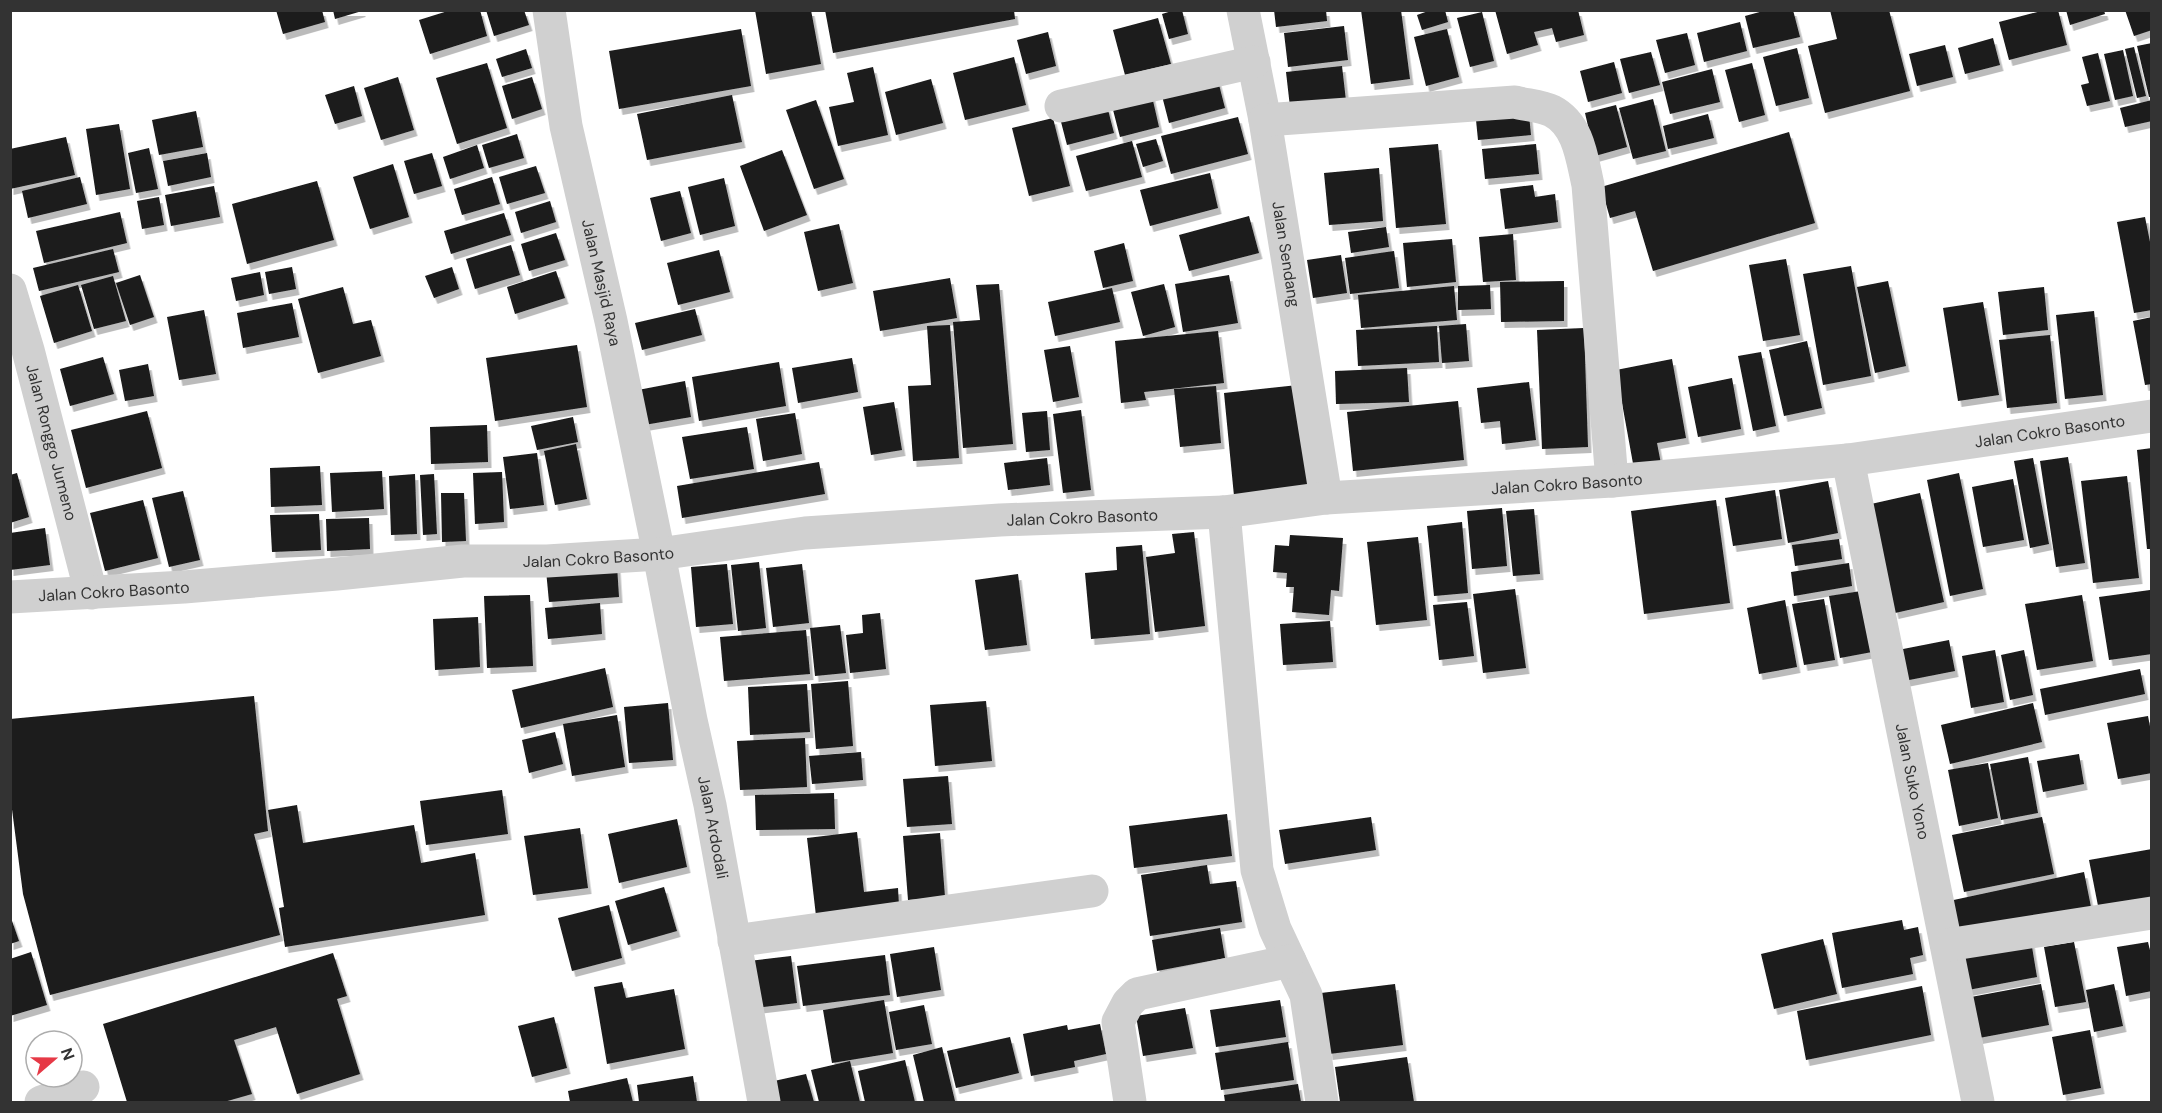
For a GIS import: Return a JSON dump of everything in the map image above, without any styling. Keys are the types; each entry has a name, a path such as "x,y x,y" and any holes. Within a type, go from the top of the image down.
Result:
{"street":[{"name":"Jalan Masjid Raya","path":"549,10 566,126 611,321 659,554"},
{"name":"Jalan Sendang","path":"1243,10 1265,120 1326,498"},
{"path":"1061,106 1254,62"},
{"path":"1265,120 1515,102 1552,111 1570,127 1579,144 1588,186 1612,481"},
{"name":"Jalan Ronggo Jumeno","path":"10,290 31,360 91,593"},
{"name":"Jalan Cokro Basonto","path":"10,597 337,574 463,561 547,561 659,554 805,532 1000,520 1224,512 1326,498 1612,481 1848,460 2151,416"},
{"name":"Jalan Suko Yono","path":"1848,460 1978,1102"},
{"path":"1224,512 1257,870 1275,929 1306,995 1322,1102"},
{"name":"Jalan Ardodali","path":"659,554 710,805 764,1102"},
{"path":"734,942 1092,891"},
{"path":"1947,945 2151,913"},
{"path":"1130,1102 1118,1022 1128,1003 1137,994 1290,961"},
{"path":"41,1102 77,1089"}],"building":[{"path":"276,10 322,10 325,22 283,34"},
{"path":"333,10 362,10 362,11 335,19"},
{"path":"451,10 480,10 487,36 430,54 419,20"},
{"path":"486,10 524,10 529,25 494,36"},
{"path":"755,10 811,10 821,64 766,74"},
{"path":"825,10 1014,10 1015,19 833,53"},
{"path":"1182,10 1188,34 1169,39 1162,14"},
{"path":"1274,10 1326,10 1327,21 1276,27"},
{"path":"1361,10 1401,10 1410,79 1371,84"},
{"path":"1431,10 1445,10 1448,22 1422,30 1417,15"},
{"path":"1495,10 1578,10 1584,35 1556,42 1552,28 1534,32 1538,45 1507,54"},
{"path":"1767,10 1793,10 1800,37 1753,48 1745,16"},
{"path":"1830,10 1889,10 1910,91 1825,113 1808,46 1837,39"},
{"path":"2045,10 2058,10 2067,45 2009,60 1999,22"},
{"path":"2066,10 2104,10 2105,14 2070,25"},
{"path":"2125,10 2152,10 2152,30 2134,36"},
{"path":"1482,12 1494,61 1470,67 1457,18"},
{"path":"1158,18 1171,64 1125,75 1113,30"},
{"path":"1740,22 1747,51 1704,62 1697,33"},
{"path":"1344,26 1348,60 1288,67 1284,33"},
{"path":"741,29 751,86 619,109 609,51"},
{"path":"1447,29 1459,77 1426,86 1414,37"},
{"path":"1048,32 1056,66 1026,74 1017,40"},
{"path":"1687,33 1695,65 1665,73 1656,40"},
{"path":"1993,38 2000,65 1965,74 1958,48"},
{"path":"2152,43 2152,97 2149,97 2137,46"},
{"path":"1945,45 1953,77 1917,86 1909,54"},
{"path":"2134,47 2146,96 2137,98 2125,49"},
{"path":"1797,48 1809,98 1776,106 1763,57"},
{"path":"526,49 532,68 502,77 496,59"},
{"path":"2123,50 2133,96 2115,100 2104,54"},
{"path":"1651,52 1660,85 1629,93 1620,59"},
{"path":"2098,53 2110,101 2087,106 2081,85 2089,83 2082,57"},
{"path":"1014,57 1026,105 965,120 953,73"},
{"path":"1614,62 1622,93 1588,102 1580,71"},
{"path":"487,63 507,128 457,144 436,78"},
{"path":"1752,63 1765,115 1739,122 1725,70"},
{"path":"1342,66 1346,101 1290,107 1286,72"},
{"path":"873,67 888,135 838,146 829,107 854,102 847,73"},
{"path":"1712,69 1720,102 1670,114 1662,82"},
{"path":"398,77 414,130 381,140 364,88"},
{"path":"532,77 542,109 512,119 502,86"},
{"path":"1217,77 1225,108 1169,123 1161,92"},
{"path":"931,79 943,123 896,135 885,92"},
{"path":"354,86 362,116 335,124 325,95"},
{"path":"1151,92 1159,127 1120,137 1111,102"},
{"path":"732,95 742,142 647,160 637,114"},
{"path":"1653,99 1666,151 1633,159 1619,108"},
{"path":"816,100 844,179 814,189 786,110"},
{"path":"2152,100 2152,121 2125,127 2120,108"},
{"path":"1616,105 1627,147 1595,156 1585,113"},
{"path":"1107,106 1114,133 1067,145 1060,118"},
{"path":"196,111 203,147 159,155 152,120"},
{"path":"1708,114 1714,138 1668,149 1663,126"},
{"path":"1529,115 1531,135 1478,140 1476,120"},
{"path":"1238,117 1248,154 1171,174 1161,136"},
{"path":"1053,118 1070,186 1029,196 1012,128"},
{"path":"119,124 130,189 96,195 86,129"},
{"path":"1789,132 1815,223 1653,271 1635,211 1610,218 1601,187"},
{"path":"517,134 524,158 489,168 482,145"},
{"path":"66,137 75,175 10,189 10,149"},
{"path":"1156,139 1163,161 1143,167 1136,144"},
{"path":"1132,141 1142,177 1086,191 1076,156"},
{"path":"1438,144 1446,224 1396,228 1389,148"},
{"path":"1536,144 1539,174 1485,179 1482,149"},
{"path":"477,145 484,168 450,179 443,157"},
{"path":"149,148 158,189 136,193 128,153"},
{"path":"782,150 807,215 764,231 740,166"},
{"path":"207,153 211,177 168,186 163,161"},
{"path":"432,153 442,186 414,194 404,161"},
{"path":"393,164 409,217 370,229 353,177"},
{"path":"536,166 545,193 507,204 499,177"},
{"path":"1379,168 1383,221 1329,225 1324,173"},
{"path":"1210,173 1218,208 1150,226 1140,190"},
{"path":"80,177 87,204 28,218 22,191"},
{"path":"492,177 500,204 462,215 454,189"},
{"path":"724,178 735,226 700,235 688,187"},
{"path":"317,181 334,240 247,264 232,204"},
{"path":"1533,185 1535,197 1555,194 1558,222 1505,229 1500,189"},
{"path":"214,186 220,217 171,226 165,195"},
{"path":"680,191 691,233 661,241 650,198"},
{"path":"159,197 164,225 142,229 137,201"},
{"path":"550,201 556,222 521,233 515,212"},
{"path":"120,212 127,243 44,263 36,231"},
{"path":"504,213 511,235 451,254 444,231"},
{"path":"1249,216 1259,253 1189,271 1179,235"},
{"path":"2145,217 2152,252 2152,310 2134,313 2117,222"},
{"path":"839,224 853,283 818,291 804,232"},
{"path":"1386,227 1389,247 1351,253 1348,232"},
{"path":"556,233 565,260 529,271 521,244"},
{"path":"1513,234 1516,280 1483,282 1479,237"},
{"path":"1452,239 1456,282 1407,287 1403,243"},
{"path":"1124,243 1133,281 1103,288 1094,251"},
{"path":"511,245 520,275 475,289 466,259"},
{"path":"113,249 119,272 39,291 33,268"},
{"path":"719,250 730,292 678,305 667,263"},
{"path":"1394,251 1399,288 1350,294 1345,258"},
{"path":"1341,255 1347,293 1313,298 1307,260"},
{"path":"1786,259 1800,335 1763,341 1749,265"},
{"path":"1851,266 1871,376 1823,385 1803,274"},
{"path":"292,267 296,289 269,294 265,272"},
{"path":"452,267 459,289 434,298 425,276"},
{"path":"556,271 565,298 515,314 507,287"},
{"path":"260,272 264,295 236,301 231,278"},
{"path":"140,275 154,317 130,325 116,283"},
{"path":"1229,275 1238,323 1183,332 1175,284"},
{"path":"113,276 126,321 94,329 81,285"},
{"path":"950,278 957,318 880,331 873,291"},
{"path":"1564,281 1564,321 1501,322 1500,282"},
{"path":"1888,281 1906,366 1875,373 1857,287"},
{"path":"999,284 1013,444 963,448 953,322 980,320 976,285"},
{"path":"1164,284 1175,327 1143,336 1131,292"},
{"path":"78,285 92,331 54,343 40,296"},
{"path":"1490,285 1491,309 1458,310 1458,286"},
{"path":"1454,286 1457,320 1361,328 1358,295"},
{"path":"343,287 353,324 371,320 381,356 318,373 298,299"},
{"path":"2044,287 2048,330 2003,335 1998,292"},
{"path":"1112,288 1120,322 1055,336 1048,302"},
{"path":"1983,302 1999,395 1958,401 1943,308"},
{"path":"292,303 299,337 243,348 237,313"},
{"path":"695,309 702,335 642,350 635,323"},
{"path":"204,310 216,374 179,380 167,317"},
{"path":"2094,311 2103,395 2065,399 2056,315"},
{"path":"2152,317 2152,384 2145,385 2133,321"},
{"path":"1466,324 1469,361 1442,363 1439,326"},
{"path":"950,325 959,458 913,461 908,386 931,385 927,326"},
{"path":"1437,326 1439,362 1358,366 1356,330"},
{"path":"1584,328 1588,447 1542,449 1537,330"},
{"path":"1218,331 1224,383 1144,392 1146,400 1121,403 1115,341"},
{"path":"2050,335 2057,403 2007,408 1999,340"},
{"path":"1807,341 1822,408 1784,416 1769,350"},
{"path":"577,345 587,407 495,421 486,358"},
{"path":"1070,346 1079,397 1053,402 1044,350"},
{"path":"1761,352 1776,426 1753,431 1738,356"},
{"path":"103,357 114,394 70,406 60,369"},
{"path":"852,358 858,392 798,403 792,368"},
{"path":"1672,359 1686,438 1657,443 1661,464 1634,469 1616,370"},
{"path":"779,362 786,406 699,421 692,377"},
{"path":"148,364 154,396 125,401 119,370"},
{"path":"1407,368 1409,402 1336,404 1335,371"},
{"path":"1732,378 1741,429 1698,437 1688,387"},
{"path":"685,381 691,417 644,425 638,390"},
{"path":"1529,382 1536,440 1502,444 1500,421 1481,423 1477,388"},
{"path":"1298,385 1309,488 1234,496 1224,393"},
{"path":"1216,386 1221,443 1180,447 1174,389"},
{"path":"1458,401 1464,460 1353,471 1347,412"},
{"path":"894,402 902,450 871,455 863,407"},
{"path":"1081,410 1091,490 1063,493 1053,414"},
{"path":"147,411 162,468 86,488 71,430"},
{"path":"1047,411 1050,450 1026,452 1022,413"},
{"path":"795,413 802,454 763,461 756,419"},
{"path":"573,417 578,442 537,450 531,426"},
{"path":"487,425 488,462 431,464 430,427"},
{"path":"747,427 754,469 690,479 682,437"},
{"path":"576,444 587,499 555,505 544,451"},
{"path":"2152,448 2152,549 2147,549 2137,450"},
{"path":"537,453 544,505 510,509 503,457"},
{"path":"2068,457 2085,563 2056,567 2040,461"},
{"path":"1047,458 1050,485 1008,490 1004,463"},
{"path":"2033,458 2049,544 2030,548 2014,461"},
{"path":"819,462 825,494 682,518 677,486"},
{"path":"320,466 322,505 271,507 270,468"},
{"path":"382,471 384,509 332,512 330,473"},
{"path":"502,472 504,522 475,524 473,473"},
{"path":"17,473 29,517 10,523 10,475"},
{"path":"1959,473 1983,589 1950,596 1927,480"},
{"path":"415,474 417,534 391,535 389,476"},
{"path":"434,474 437,534 423,535 420,475"},
{"path":"2127,476 2139,578 2093,583 2081,481"},
{"path":"2013,479 2024,540 1983,547 1972,487"},
{"path":"1828,481 1838,533 1788,543 1779,490"},
{"path":"1775,490 1782,539 1733,546 1725,498"},
{"path":"183,491 200,560 169,567 152,498"},
{"path":"441,493 464,493 466,541 442,542"},
{"path":"1920,493 1944,602 1895,613 1871,504"},
{"path":"143,500 158,558 105,571 90,513"},
{"path":"1716,500 1730,603 1644,614 1631,511"},
{"path":"1502,508 1507,566 1472,569 1467,511"},
{"path":"1534,509 1540,574 1513,576 1506,511"},
{"path":"319,514 321,550 272,552 270,515"},
{"path":"369,518 370,549 327,551 326,519"},
{"path":"1462,522 1468,593 1434,596 1427,526"},
{"path":"45,528 50,565 10,570 10,533"},
{"path":"1194,532 1205,626 1155,632 1146,557 1175,553 1172,534"},
{"path":"1290,535 1343,538 1339,591 1331,590 1329,615 1292,612 1294,587 1286,587 1287,573 1273,572 1275,545 1289,546"},
{"path":"1418,537 1427,620 1376,625 1367,542"},
{"path":"1839,539 1842,559 1795,566 1792,545"},
{"path":"1142,545 1150,634 1091,639 1085,573 1117,570 1116,547"},
{"path":"759,562 766,628 738,631 731,565"},
{"path":"1849,563 1852,586 1794,596 1791,572"},
{"path":"727,564 733,624 696,627 691,567"},
{"path":"802,564 809,623 773,627 766,568"},
{"path":"617,566 619,597 549,602 546,570"},
{"path":"1018,574 1027,645 985,650 975,580"},
{"path":"1515,589 1526,668 1483,673 1473,594"},
{"path":"2150,590 2152,654 2109,660 2099,597"},
{"path":"1861,591 1872,652 1840,658 1829,596"},
{"path":"530,595 533,666 487,668 484,596"},
{"path":"2082,595 2093,661 2037,670 2025,604"},
{"path":"1824,599 1835,660 1804,665 1792,604"},
{"path":"1785,600 1797,667 1759,674 1747,608"},
{"path":"1467,602 1474,656 1439,660 1433,605"},
{"path":"600,603 602,634 548,639 545,608"},
{"path":"880,613 886,669 850,673 846,635 863,633 862,615"},
{"path":"478,617 480,667 435,670 433,619"},
{"path":"1330,621 1333,662 1283,665 1280,624"},
{"path":"840,625 846,673 815,676 810,628"},
{"path":"806,630 810,674 724,681 720,637"},
{"path":"1949,640 1955,671 1904,681 1898,650"},
{"path":"1995,650 2004,702 1971,708 1962,656"},
{"path":"2024,650 2033,695 2010,700 2001,655"},
{"path":"605,668 613,707 521,728 512,690"},
{"path":"2140,669 2145,694 2045,715 2040,689"},
{"path":"848,681 853,746 816,749 811,684"},
{"path":"807,684 810,732 750,735 748,687"},
{"path":"254,696 268,831 254,834 280,935 50,995 23,894 10,794 10,719"},
{"path":"986,701 992,761 935,766 930,705"},
{"path":"668,703 673,760 629,763 624,707"},
{"path":"2033,703 2042,742 1950,764 1941,725"},
{"path":"617,715 625,767 572,776 563,724"},
{"path":"2148,716 2152,737 2152,773 2118,779 2107,723"},
{"path":"555,732 563,764 529,773 522,740"},
{"path":"805,738 807,787 740,790 737,741"},
{"path":"861,752 863,780 812,784 809,756"},
{"path":"2079,754 2084,784 2043,792 2037,761"},
{"path":"2028,757 2038,813 2001,820 1990,764"},
{"path":"1988,763 1998,818 1959,826 1948,770"},
{"path":"948,776 952,824 907,827 903,779"},
{"path":"502,790 508,834 426,845 420,801"},
{"path":"834,793 835,829 756,830 755,795"},
{"path":"297,805 303,843 414,825 421,863 475,853 485,915 285,947 279,908 284,907 268,810"},
{"path":"1227,814 1232,856 1134,868 1129,826"},
{"path":"1371,817 1376,850 1285,864 1279,830"},
{"path":"2042,817 2054,874 1964,892 1952,835"},
{"path":"677,819 687,867 619,883 608,834"},
{"path":"580,828 588,888 533,895 524,836"},
{"path":"857,832 864,892 898,888 899,906 816,916 807,838"},
{"path":"940,833 945,897 908,900 903,836"},
{"path":"2152,849 2152,906 2100,916 2089,860"},
{"path":"1207,865 1210,884 1236,881 1242,922 1150,936 1141,875"},
{"path":"2084,872 2092,912 1958,941 1949,901"},
{"path":"664,887 677,931 628,945 615,901"},
{"path":"609,905 622,958 572,971 558,918"},
{"path":"10,915 19,941 10,944"},
{"path":"1902,920 1904,930 1918,927 1923,955 1910,958 1913,974 1842,988 1832,933"},
{"path":"1220,928 1225,958 1157,971 1152,940"},
{"path":"1823,939 1837,994 1774,1009 1761,954"},
{"path":"2031,941 2037,977 1968,990 1961,954"},
{"path":"2074,942 2086,1002 2055,1007 2044,947"},
{"path":"2148,942 2152,959 2152,991 2126,996 2117,947"},
{"path":"934,947 941,990 897,997 890,954"},
{"path":"31,952 47,1005 10,1016 10,959"},
{"path":"333,953 347,996 337,999 360,1074 297,1094 276,1027 234,1040 252,1094 224,1102 127,1102 103,1024"},
{"path":"885,955 890,995 803,1006 797,966"},
{"path":"791,956 797,1003 754,1008 749,961"},
{"path":"622,982 626,998 674,989 685,1049 607,1064 594,987"},
{"path":"1395,984 1403,1045 1329,1054 1321,993"},
{"path":"2041,984 2049,1025 1979,1038 1971,997"},
{"path":"2114,984 2123,1026 2094,1032 2086,990"},
{"path":"1922,986 1931,1035 1806,1060 1797,1011"},
{"path":"884,1000 893,1053 832,1063 823,1010"},
{"path":"1280,1000 1286,1037 1216,1047 1210,1010"},
{"path":"924,1005 932,1044 896,1050 889,1012"},
{"path":"1185,1008 1193,1048 1143,1056 1136,1016"},
{"path":"554,1017 567,1068 532,1077 518,1026"},
{"path":"1100,1024 1106,1054 1074,1061 1075,1067 1031,1076 1023,1034 1067,1025 1068,1030"},
{"path":"2090,1030 2101,1088 2063,1095 2052,1037"},
{"path":"1010,1037 1019,1073 956,1088 947,1051"},
{"path":"1288,1042 1294,1080 1221,1090 1215,1053"},
{"path":"942,1047 955,1101 924,1102 913,1055"},
{"path":"1407,1057 1414,1102 1340,1102 1335,1067"},
{"path":"905,1060 915,1102 865,1102 858,1071"},
{"path":"850,1061 860,1102 819,1102 811,1070"},
{"path":"806,1074 814,1102 779,1102 774,1081"},
{"path":"693,1076 697,1102 639,1102 637,1085"},
{"path":"627,1078 633,1102 570,1102 568,1091"},
{"path":"1298,1084 1301,1102 1225,1102 1224,1095"}]}
